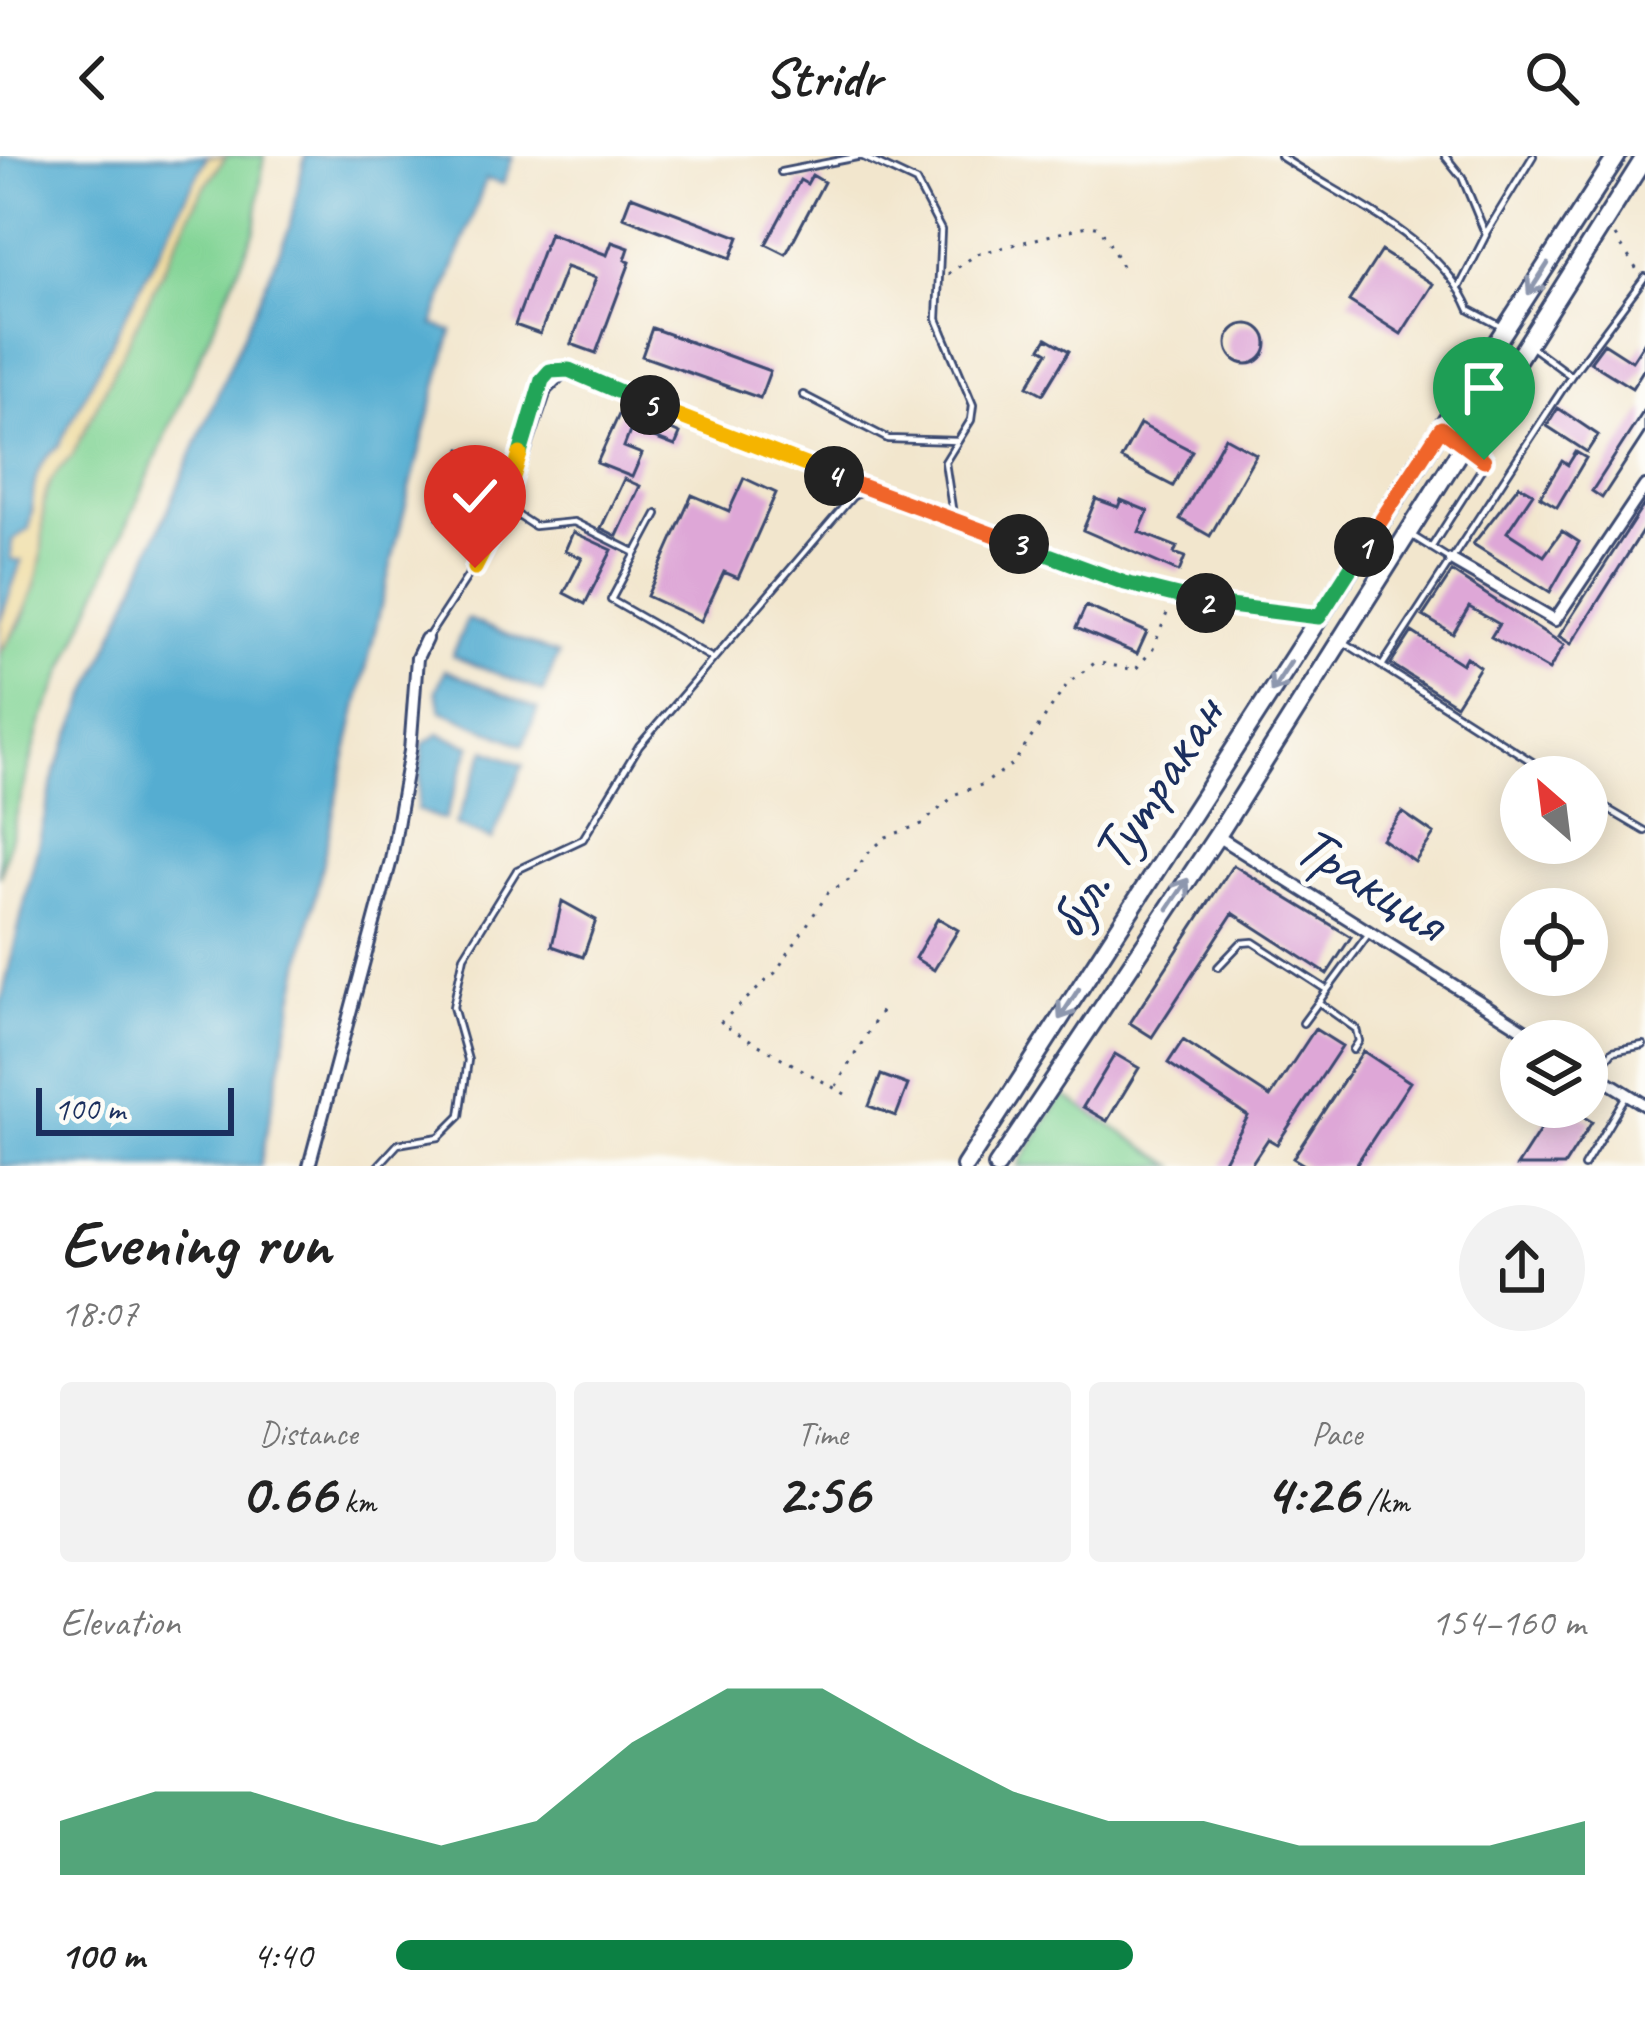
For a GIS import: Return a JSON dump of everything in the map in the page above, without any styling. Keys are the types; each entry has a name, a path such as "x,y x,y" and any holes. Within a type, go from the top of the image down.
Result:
{"main road":[{"name":"бул. Тутракан","path":"964,1166 1617,156"},
{"name":"бул. Тутракан","path":"998,1166 1230,816 1645,157"},
{"path":"1203,798 1230,816"},
{"path":"1190,819 1217,836"}],"street":[{"path":"1451,560 1555,620 1645,485"},
{"path":"309,1166 391,860 410,752 417,658 426,640"},
{"name":"Тракция","path":"1217,836 1509,1020"},
{"path":"1608,1082 1645,1105"}],"lane":[{"path":"781,172 862,156 916,182 941,230 938,319 973,405 945,462 954,520"},
{"path":"1280,156 1436,255 1460,286 1470,310 1505,329"},
{"path":"1445,156 1462,177 1486,235"},
{"path":"1460,286 1533,156"},
{"path":"1382,666 1571,376 1644,277"},
{"path":"1526,343 1571,376"},
{"path":"569,370 548,391 508,509 534,526 574,522 636,553"},
{"path":"426,640 490,542 542,380 550,371 569,370 867,488 1173,596 1233,610 1319,617"},
{"path":"803,395 887,439 958,440"},
{"path":"1431,548 1484,465 1482,454 1441,428"},
{"path":"378,1166 398,1144 439,1137 460,1116 468,1060 453,1007 464,956 517,870 583,839 639,746 852,497 867,488"},
{"path":"657,514 611,600 712,658"},
{"path":"1406,532 1451,560"},
{"path":"1340,639 1523,756"},
{"path":"1608,809 1645,831"},
{"path":"1304,1023 1370,933"},
{"path":"1219,967 1241,943 1253,942 1328,990"},
{"path":"1318,1002 1356,1030 1359,1041 1353,1050"},
{"path":"1608,1056 1644,1047"},
{"path":"1584,1166 1627,1094"}],"path":[{"path":"1606,219 1644,277"},
{"path":"942,279 977,254 1091,224 1100,227 1122,266"},
{"path":"845,1094 720,1023 775,973 828,893 852,878 886,837 922,824 956,794 985,784 1014,764 1068,683 1096,662 1135,670 1153,649 1173,596"},
{"path":"835,1088 881,1011"}],"green space":[{"path":"226,156 264,156 255,230 41,723 0,877 0,652 23,621 41,558 44,487 72,455 200,194"},
{"path":"1063,1095 1175,1166 1018,1166"}],"sand":[{"path":"207,156 226,156 200,194 72,456 46,492 35,584 0,652 0,621 21,562 11,559 12,540 33,511 36,474 59,445"}],"water":[{"path":"0,156 207,156 59,445 37,474 29,529 12,540 11,559 21,561 0,621"},
{"path":"305,156 513,156 503,184 486,179 433,325 452,331 348,747 260,1166 0,1166 0,1007 56,769 289,229"},
{"path":"467,619 558,655 543,692 452,656"},
{"path":"445,670 538,709 523,745 442,711 436,691"},
{"path":"439,734 471,746 444,820 417,810 423,744"},
{"path":"486,750 523,765 492,840 455,825"}],"building":[{"path":"812,175 824,182 786,254 766,244 800,180 807,184"},
{"path":"631,196 739,237 731,258 623,217"},
{"path":"549,233 607,255 612,242 629,248 625,260 630,262 596,353 571,344 596,278 566,267 540,334 515,325"},
{"path":"1381,251 1433,284 1401,334 1349,301"},
{"path":"1247,324 1261,330 1267,344 1261,358 1247,364 1233,358 1227,344 1233,330"},
{"path":"652,328 770,371 760,398 642,356"},
{"path":"1047,338 1069,351 1043,394 1028,386 1048,352 1041,348"},
{"path":"1645,341 1645,367 1632,388 1590,362 1604,343 1632,361"},
{"path":"622,408 680,434 675,446 631,429 624,447 642,454 632,477 597,463"},
{"path":"1558,408 1598,435 1587,452 1547,426"},
{"path":"1645,409 1645,432 1602,498 1592,491"},
{"path":"1140,424 1192,451 1173,486 1121,459"},
{"path":"1225,437 1256,454 1210,536 1180,519"},
{"path":"461,449 474,453 457,525 437,518"},
{"path":"1576,452 1586,458 1557,507 1540,497 1562,461 1568,465"},
{"path":"744,478 776,493 738,578 724,572 701,621 647,596 692,495 729,511"},
{"path":"624,479 640,486 617,536 601,528"},
{"path":"1519,485 1533,493 1507,532 1544,556 1562,531 1579,542 1550,592 1473,544"},
{"path":"1096,499 1118,507 1121,500 1148,511 1139,532 1177,547 1174,553 1185,557 1179,572 1083,530"},
{"path":"1645,503 1645,527 1571,644 1559,636"},
{"path":"573,532 612,550 585,604 564,593 582,558 565,551"},
{"path":"1452,572 1564,645 1549,670 1491,637 1499,624 1469,607 1453,634 1423,616"},
{"path":"1086,606 1147,632 1137,654 1076,628"},
{"path":"1412,632 1462,664 1466,657 1480,667 1456,705 1391,664"},
{"path":"1402,812 1434,834 1415,862 1382,839"},
{"path":"1233,865 1351,937 1327,974 1233,913 1152,1037 1130,1023"},
{"path":"562,901 596,920 583,957 552,946"},
{"path":"938,918 958,930 934,970 915,958"},
{"path":"1315,1029 1342,1046 1277,1144 1268,1139 1250,1166 1221,1166 1248,1116 1168,1063 1183,1040 1270,1097"},
{"path":"1363,1051 1410,1082 1355,1166 1306,1166 1293,1158"},
{"path":"1115,1054 1139,1068 1107,1121 1083,1107"},
{"path":"881,1075 908,1085 896,1116 869,1106"},
{"path":"1541,1128 1588,1128 1564,1166 1517,1166"}],"route":[{"path":"475,568 501,517 542,380 550,371 559,370 1125,583 1233,610 1319,617 1441,428 1482,454 1484,460"}]}
